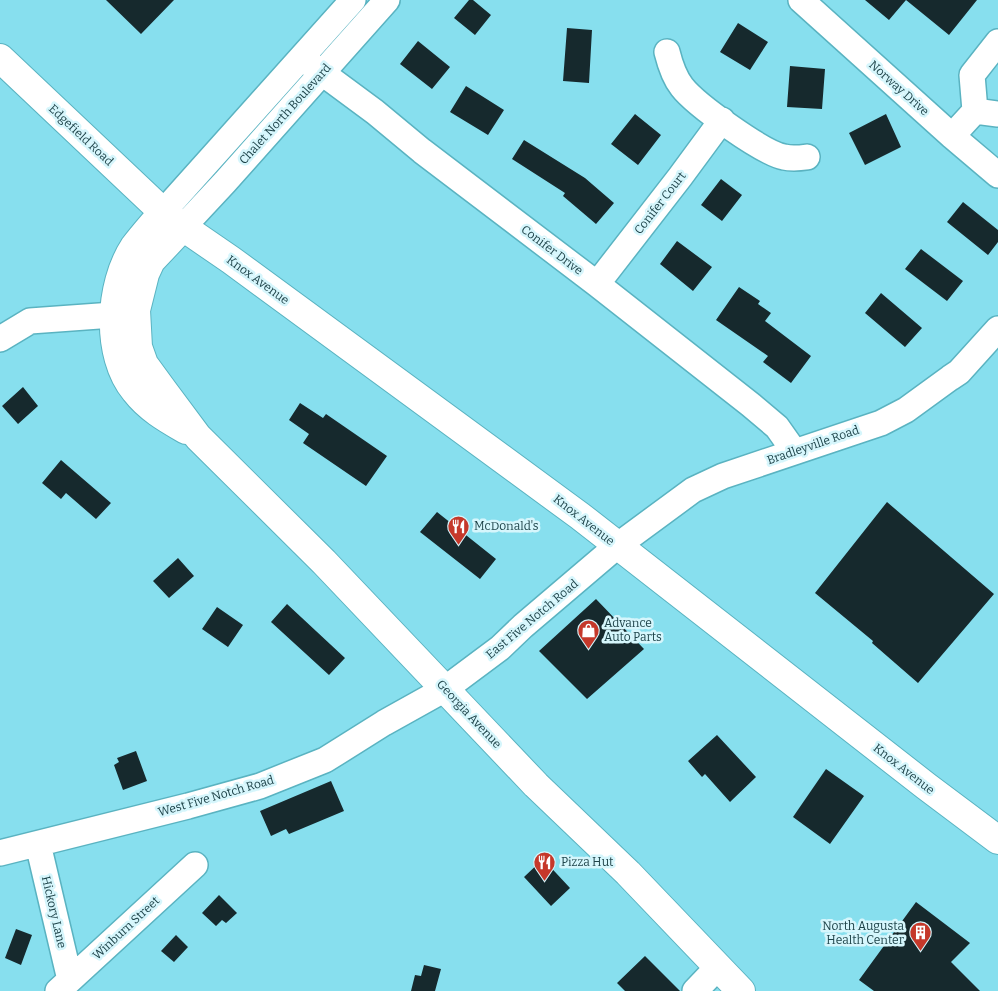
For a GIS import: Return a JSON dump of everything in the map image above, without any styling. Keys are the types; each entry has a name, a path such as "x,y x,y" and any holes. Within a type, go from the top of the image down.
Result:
{"main road":[{"name":"Edgefield Road","path":"0,58 173,219"},
{"name":"Georgia Avenue","path":"173,219 134,247 126,262 115,300 113,315 118,360 122,373 135,391 157,413 198,437"},
{"name":"Georgia Avenue","path":"173,219 145,274 136,310 138,348 144,364 198,437 324,562 536,785 628,873 741,991"},
{"name":"Knox Avenue","path":"173,219 232,260 580,516 998,840"}],"street":[{"name":"Chalet North Boulevard","path":"173,219 302,58 354,0"},
{"name":"Chalet North Boulevard","path":"173,219 225,182 387,0"},
{"name":"Norway Drive","path":"801,0 998,176"},
{"path":"952,136 986,112 972,75 998,42"},
{"path":"666,52 675,76 682,87 722,120 773,154 784,158 807,157"},
{"name":"Conifer Drive","path":"302,58 598,284 777,427 794,451"},
{"name":"Conifer Court","path":"598,284 722,120"},
{"path":"0,339 30,321 113,315"},
{"name":"Bradleyville Road","path":"617,546 693,490 723,476 881,423 906,410 959,372 998,329"},
{"name":"East Five Notch Road","path":"445,689 500,648 617,546"},
{"name":"West Five Notch Road","path":"0,853 260,786 325,760 384,723 445,689"},
{"name":"Hickory Lane","path":"38,844 64,985"},
{"name":"Winburn Street","path":"64,985 195,865"},
{"path":"695,991 717,968"}],"building":[{"path":"106,0 174,0 141,34"},
{"path":"469,0 473,0 491,15 475,35 454,18"},
{"path":"865,0 906,0 889,20"},
{"path":"906,0 977,0 949,35"},
{"path":"738,23 768,42 750,70 720,52"},
{"path":"567,28 592,30 589,83 563,81"},
{"path":"418,41 450,67 432,89 400,64"},
{"path":"790,66 825,69 822,109 787,107"},
{"path":"466,86 504,110 488,135 450,112"},
{"path":"635,114 661,135 638,165 611,144"},
{"path":"886,114 901,147 865,165 849,133"},
{"path":"524,140 585,178 614,203 596,224 563,196 565,193 512,159"},
{"path":"721,179 742,195 722,221 701,205"},
{"path":"963,202 998,230 998,242 988,255 947,222"},
{"path":"677,241 712,267 693,291 660,264"},
{"path":"921,249 963,281 947,301 905,269"},
{"path":"739,287 760,301 758,304 771,313 765,321 811,356 791,383 763,362 768,356 716,320"},
{"path":"881,293 922,328 905,347 865,313"},
{"path":"23,387 38,406 18,424 2,406"},
{"path":"300,403 323,418 326,414 387,456 366,486 303,443 309,434 289,420"},
{"path":"61,460 111,503 96,519 66,493 61,499 42,483"},
{"path":"887,502 994,594 918,683 872,643 873,641 815,593"},
{"path":"437,512 496,559 480,579 420,532"},
{"path":"178,558 194,576 169,598 153,581"},
{"path":"596,599 644,649 587,699 539,651"},
{"path":"287,604 345,658 329,675 271,622"},
{"path":"217,607 243,625 228,647 202,629"},
{"path":"717,735 756,777 730,802 705,774 702,777 688,761"},
{"path":"136,751 147,781 123,790 114,765 119,762 117,758"},
{"path":"826,769 864,796 830,844 793,817"},
{"path":"331,781 344,811 289,834 286,829 271,836 260,811"},
{"path":"543,859 570,888 551,906 524,877"},
{"path":"219,895 237,913 226,923 222,920 216,926 202,913"},
{"name":"North Augusta Health Center","path":"916,902 970,943 951,962 980,991 874,991 859,980"},
{"path":"16,929 32,935 21,965 5,958"},
{"path":"176,935 188,947 174,962 161,951"},
{"path":"645,956 680,991 625,991 617,983"},
{"path":"424,965 441,969 435,991 411,991 415,975 421,976"}],"place":[{"name":"McDonald's","path":"458,545"},
{"name":"Advance Auto Parts","path":"588,649"},
{"name":"Pizza Hut","path":"545,881"},
{"name":"North Augusta Health Center","path":"920,952"}]}
